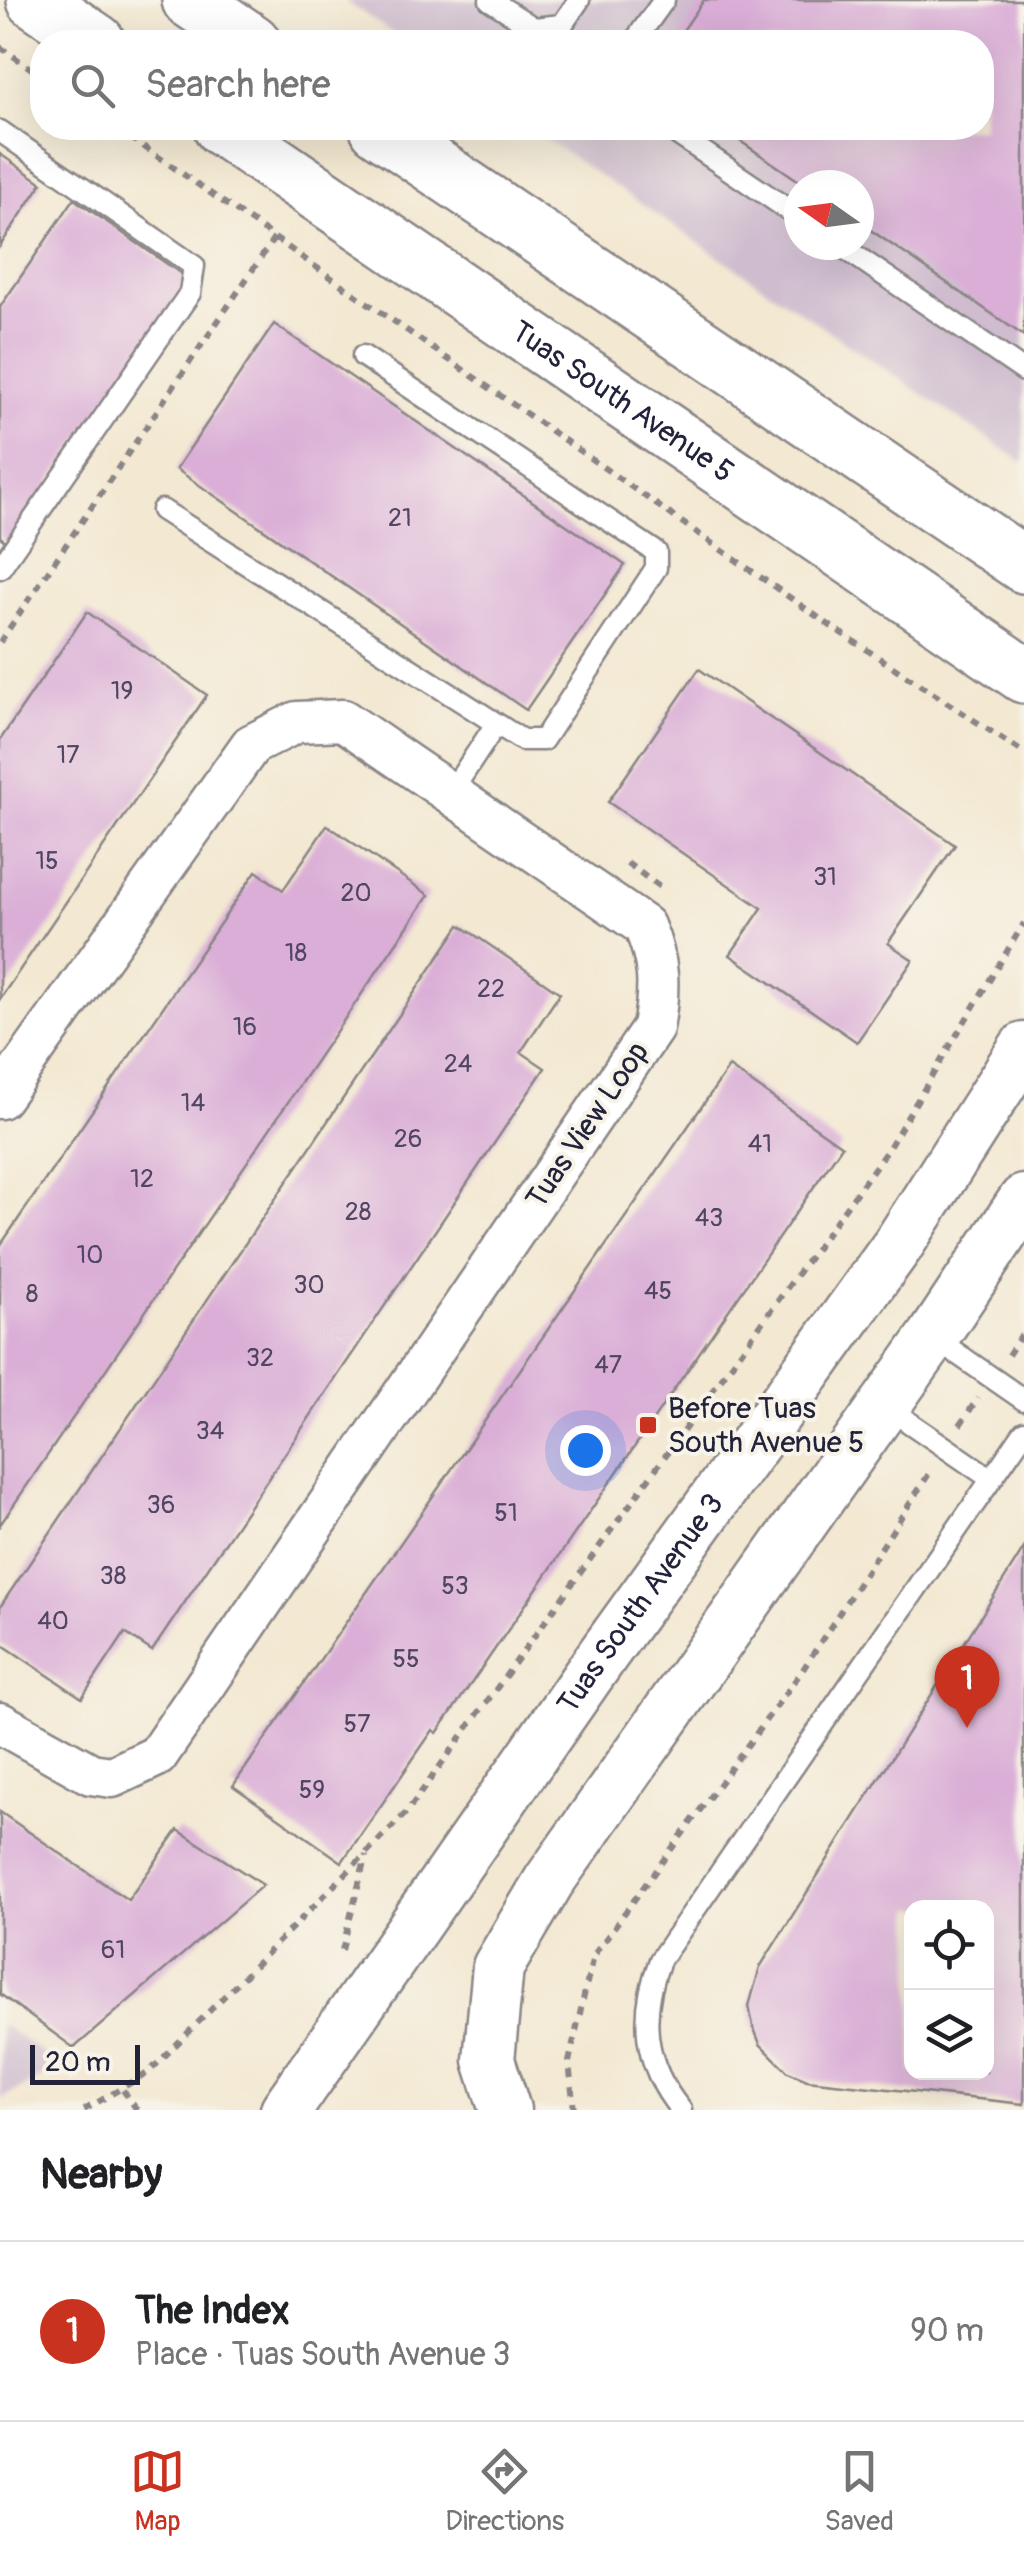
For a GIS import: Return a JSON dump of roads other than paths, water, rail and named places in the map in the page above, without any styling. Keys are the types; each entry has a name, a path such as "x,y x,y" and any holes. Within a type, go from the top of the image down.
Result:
{"main road":[{"path":"35,0 79,30"},
{"path":"190,0 234,30"},
{"name":"Tuas South Avenue 5","path":"240,140 1024,675"},
{"path":"396,140 1024,565"}],"street":[{"name":"Tuas View Loop","path":"0,1098 251,745 298,722 343,720 644,926 658,958 660,988 653,1028 157,1756 112,1777 91,1774 0,1723"},
{"name":"Tuas South Avenue 3","path":"286,2110 593,1669 898,1245 1024,1048"},
{"path":"505,2110 489,2060 498,1967 549,1881 933,1337 1024,1200"}],"lane":[{"path":"490,0 534,28 562,25 579,0"},
{"path":"643,30 664,0"},
{"path":"0,131 194,266 190,293 2,562"},
{"path":"686,140 784,207"},
{"path":"862,260 1024,371"},
{"path":"162,510 496,724 530,743 543,740 656,568 656,552 363,356"},
{"path":"450,794 496,724"},
{"path":"933,1337 1024,1400"},
{"path":"884,1406 990,1478"},
{"path":"681,2110 652,2062 644,2022 649,1988 660,1960 1024,1432"}],"place":[{"name":"Before Tuas South Avenue 5","path":"648,1425"},
{"name":"The Index","path":"967,1728"}]}
